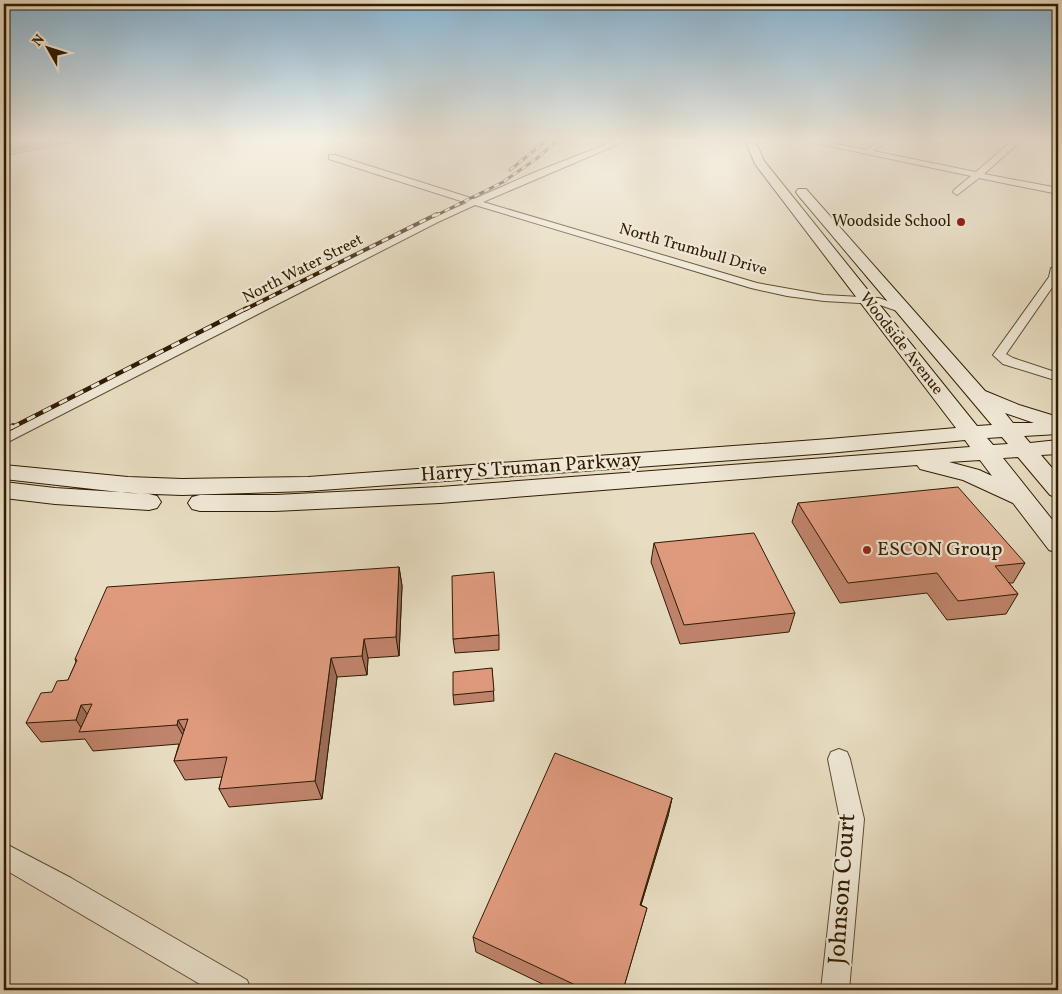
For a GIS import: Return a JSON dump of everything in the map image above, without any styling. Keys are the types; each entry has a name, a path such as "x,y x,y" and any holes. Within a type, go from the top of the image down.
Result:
{"main road":[{"name":"Woodside Avenue","path":"778,186 1058,544"},
{"name":"Woodside Avenue","path":"797,186 1058,490"},
{"path":"910,438 928,430 937,422 942,412 938,390"},
{"path":"978,395 1018,411 1058,423"},
{"name":"Harry S Truman Parkway","path":"15,474 128,485 182,487 308,484 1008,430 1058,428"},
{"name":"Harry S Truman Parkway","path":"4,490 55,496 151,502 265,503 339,501 440,495 1058,447"},
{"path":"899,459 942,466 986,480 1026,503"}],"street":[{"name":"North Trumbull Drive","path":"425,186 755,286 796,294 879,302 906,311"},
{"name":"North Water Street","path":"4,440 155,361 474,202 512,186"},
{"path":"957,192 964,186"},
{"path":"1035,186 1058,191"},
{"path":"1055,270 1054,276 1001,351 1000,357 1058,377"},
{"name":"Johnson Court","path":"835,990 852,819 839,759"},
{"path":"4,855 237,990"}],"building":[{"path":"958,487 1025,563 995,566 1018,594 958,601 937,573 848,583 798,503"},
{"path":"754,533 795,613 684,625 654,543"},
{"path":"399,567 396,637 364,639 362,656 331,658 315,781 219,789 227,757 174,761 188,719 178,720 177,725 79,732 92,704 81,705 76,720 26,723 41,693 52,692 57,681 68,680 77,660 75,659 107,587"},
{"path":"494,572 499,635 453,639 452,576"},
{"path":"492,668 494,691 453,695 453,672"},
{"path":"555,753 672,798 640,905 647,908 623,990 586,990 473,937"}],"railway":[{"path":"435,216 494,186"},
{"path":"244,310 437,214"},
{"path":"11,428 247,308"},
{"path":"4,431 13,426"}],"place":[{"name":"Woodside School","path":"961,222"},
{"name":"ESCON Group","path":"867,550"}]}
